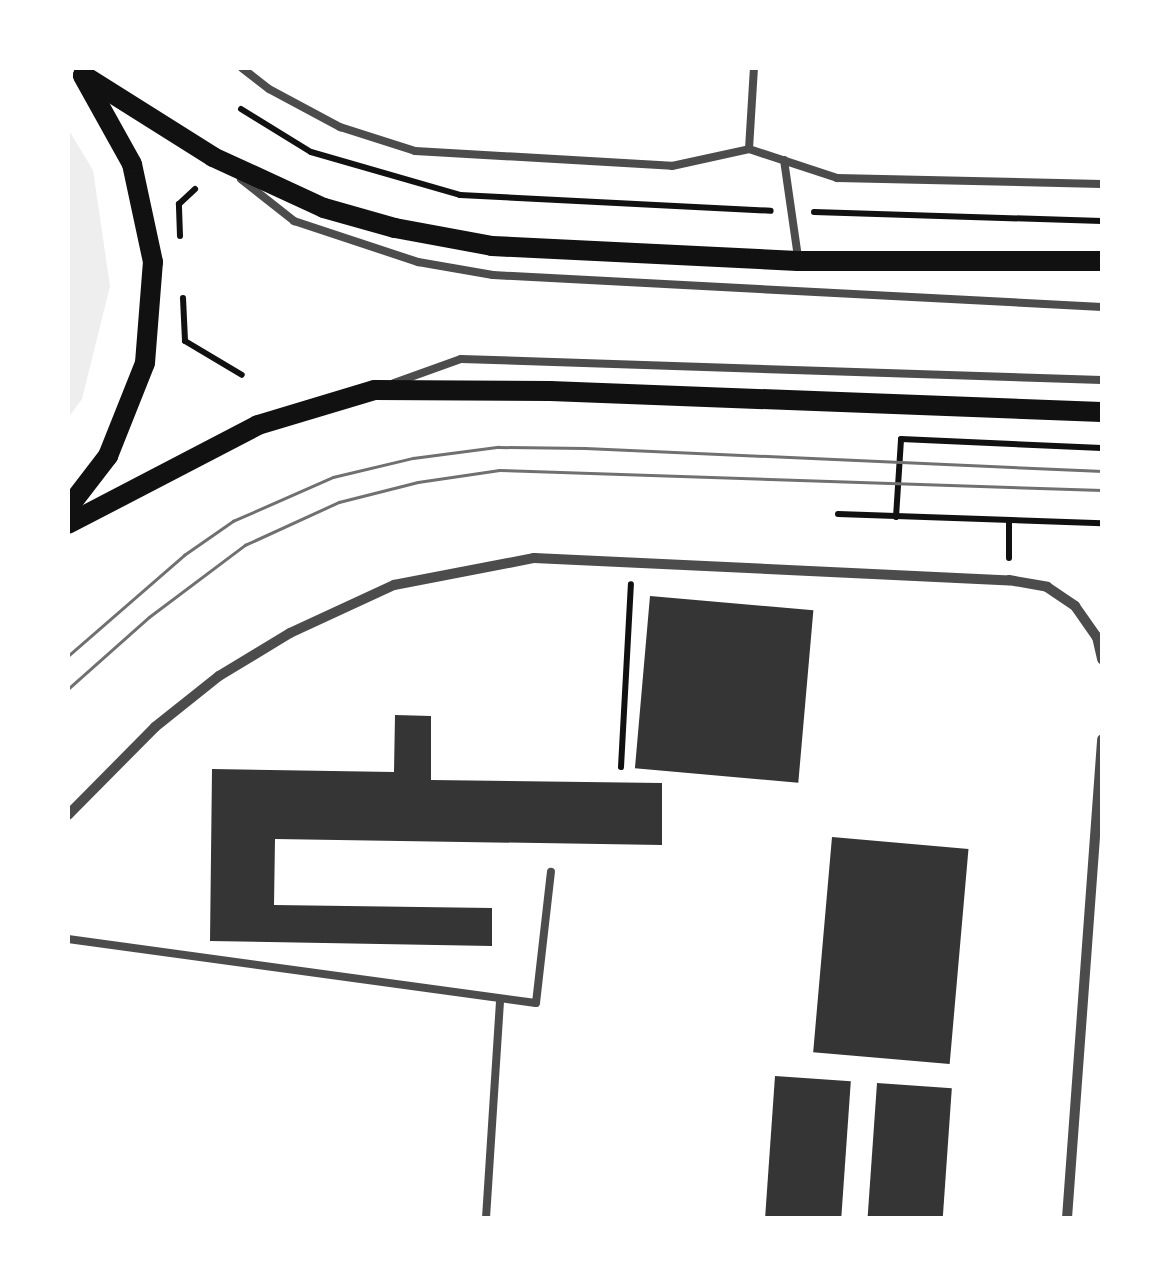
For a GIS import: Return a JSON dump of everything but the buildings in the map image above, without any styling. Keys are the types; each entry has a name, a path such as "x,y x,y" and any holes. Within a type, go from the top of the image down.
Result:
{"main road":[{"path":"79,71 214,157 324,208 395,228 492,246 798,262 1102,261"},
{"path":"68,508 108,456 145,362 153,262 132,164 79,71"},
{"path":"68,524 258,425 375,390 550,391 1102,412"}],"street":[{"path":"68,814 154,726 219,676 290,633 394,585 534,558 1009,580 1047,588 1075,606 1097,636 1102,659"},
{"path":"1067,1218 1102,738"}],"lane":[{"path":"242,68 269,89 340,126 416,151 672,166 749,149 837,178 1102,184"},
{"path":"749,149 754,68"},
{"path":"214,157 294,221 418,262 493,276 1102,307"},
{"path":"784,160 798,262"},
{"path":"375,390 461,359 1102,380"},
{"path":"68,939 536,1003 550,872"},
{"path":"486,1218 500,1000"}],"path":[{"path":"241,109 311,152 460,194 790,212 1102,222"},
{"path":"180,243 179,204 195,189"},
{"path":"182,282 185,341 242,375"},
{"path":"896,516 896,448 901,439 1102,448"},
{"path":"838,514 1102,524"},
{"path":"1009,580 1010,520"},
{"path":"621,767 633,562"}],"shaded area":[{"path":"68,129 93,170 110,286 82,399 68,418"}],"tram line":[{"path":"68,656 184,555 233,521 333,477 413,458 498,447 585,448 1102,471"},
{"path":"68,689 149,617 245,545 339,502 418,482 499,470 1102,490"}]}
